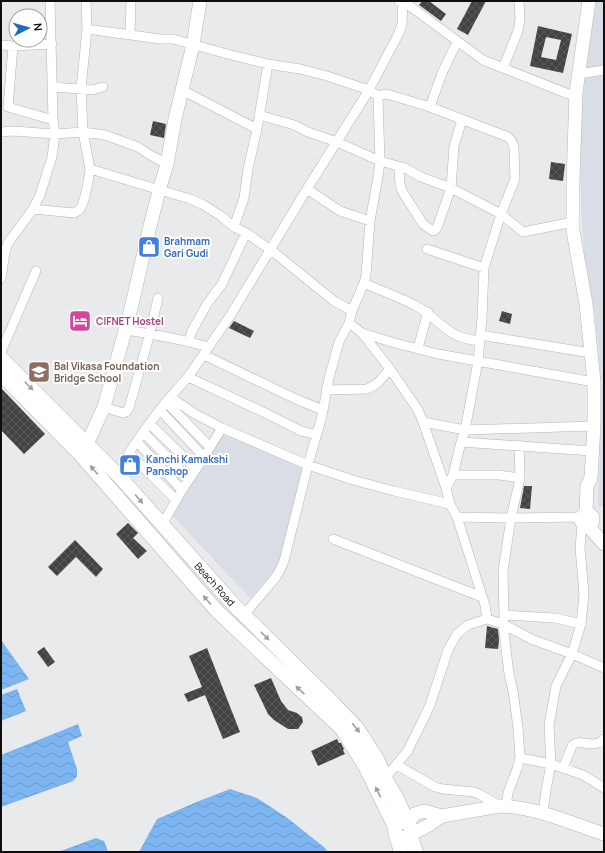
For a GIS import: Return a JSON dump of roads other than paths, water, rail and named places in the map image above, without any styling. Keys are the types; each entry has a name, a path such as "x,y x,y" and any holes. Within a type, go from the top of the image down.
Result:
{"main road":[{"name":"Beach Road","path":"1,358 83,448 216,610 342,729 416,852"},
{"name":"Beach Road","path":"1,374 83,448 119,476 235,606 357,728 377,759 385,778 396,797 402,830 401,852"}],"street":[{"path":"1,278 5,252 8,244 33,209 40,195 52,157 54,134 50,1"},
{"path":"33,209 74,213 79,211 82,206 89,182 90,169 83,132 82,88 87,29 86,1"},
{"path":"130,34 131,1"},
{"path":"83,448 104,407 130,313 150,226 167,164 175,119 193,45 200,1"},
{"path":"399,1 403,1 483,60 576,96"},
{"path":"119,476 129,453 136,442 168,400 188,377 230,316 369,90 399,33 402,24 403,1"},
{"path":"503,68 518,31 520,20 519,1"},
{"path":"543,813 551,764 549,725 556,686 572,654 581,624 584,594 580,548 587,519 587,486 591,478 594,426 594,382 586,304 573,231 576,96 589,1"},
{"path":"87,29 173,39 268,64 300,69 327,76 369,90 378,96 385,94 390,95 430,107 508,137 511,140 513,143 516,179 501,214 484,268 482,318 478,361 465,430 453,474 446,488"},
{"path":"430,107 442,73 457,42"},
{"path":"48,44 52,44"},
{"path":"13,48 8,107 53,120"},
{"path":"234,227 244,198 268,64"},
{"path":"578,74 604,70"},
{"path":"53,87 82,88 92,90 103,87"},
{"path":"182,90 257,129"},
{"path":"244,615 276,577 284,561 308,465 324,410 326,390 339,342 349,323 352,311 364,283 366,275 370,221 380,161 378,96"},
{"path":"259,115 294,125 380,161 399,166 451,188 501,214 523,232 573,222"},
{"path":"399,166 402,191 423,224 433,231 438,225 451,188 454,146 462,120"},
{"path":"1,132 13,131 54,134 83,132 105,135 138,147 167,164"},
{"path":"90,169 202,204 221,216 234,227 246,233 271,250 334,300 352,311"},
{"path":"307,189 340,211 370,221"},
{"path":"189,341 192,331 207,304 222,284 246,233"},
{"path":"427,249 484,268"},
{"path":"1,352 36,271"},
{"path":"364,283 428,312 445,328 454,335 460,337 480,338 591,353"},
{"path":"104,407 120,413 126,412 128,408 150,333 158,298"},
{"path":"418,348 428,312"},
{"path":"349,323 362,333 390,369 418,410 446,488 450,504 457,517 485,605 487,620"},
{"path":"125,330 150,333 189,341 298,400 324,410"},
{"path":"362,333 438,354 594,382"},
{"path":"326,390 367,389 378,383 390,369"},
{"path":"188,377 301,431 317,435"},
{"path":"168,400 222,428 308,465 353,480 450,504"},
{"path":"168,400 210,447"},
{"path":"160,410 204,457"},
{"path":"423,422 465,430 594,426"},
{"path":"150,424 196,469"},
{"path":"162,525 182,490 222,428"},
{"path":"143,432 189,479"},
{"path":"136,442 182,490"},
{"path":"461,442 592,451"},
{"path":"503,806 520,758 518,728 509,674 504,620 503,571 511,518 520,478 519,445"},
{"path":"129,453 176,500"},
{"path":"453,474 499,475 520,478"},
{"path":"457,517 587,519 604,534"},
{"path":"587,519 604,544"},
{"path":"333,539 482,597"},
{"path":"385,778 407,752 430,705 448,650 457,634 468,625 487,620 555,618 581,624"},
{"path":"504,620 531,639 604,668"},
{"path":"563,768 572,746 575,743 592,744 599,743 604,739"},
{"path":"520,758 551,764 583,775 604,788"},
{"path":"397,765 435,787 474,792 503,806"},
{"path":"402,830 415,814 424,811 442,816 503,806 543,813 604,834"}],"water":[{"path":"1,640 29,679 1,690"},
{"path":"17,689 26,711 1,721 1,695"},
{"path":"78,724 82,736 68,742 77,769 77,776 73,781 1,807 1,755"},
{"path":"230,789 257,798 286,817 324,847 328,852 139,852 157,819"},
{"path":"96,838 104,841 108,852 58,852"}],"place":[{"name":"Brahmam Gari Gudi","path":"149,247"},
{"name":"CIFNET Hostel","path":"80,321"},
{"name":"Bal Vikasa Foundation Bridge School","path":"39,372"},
{"name":"Kanchi Kamakshi Panshop","path":"130,465"}]}
